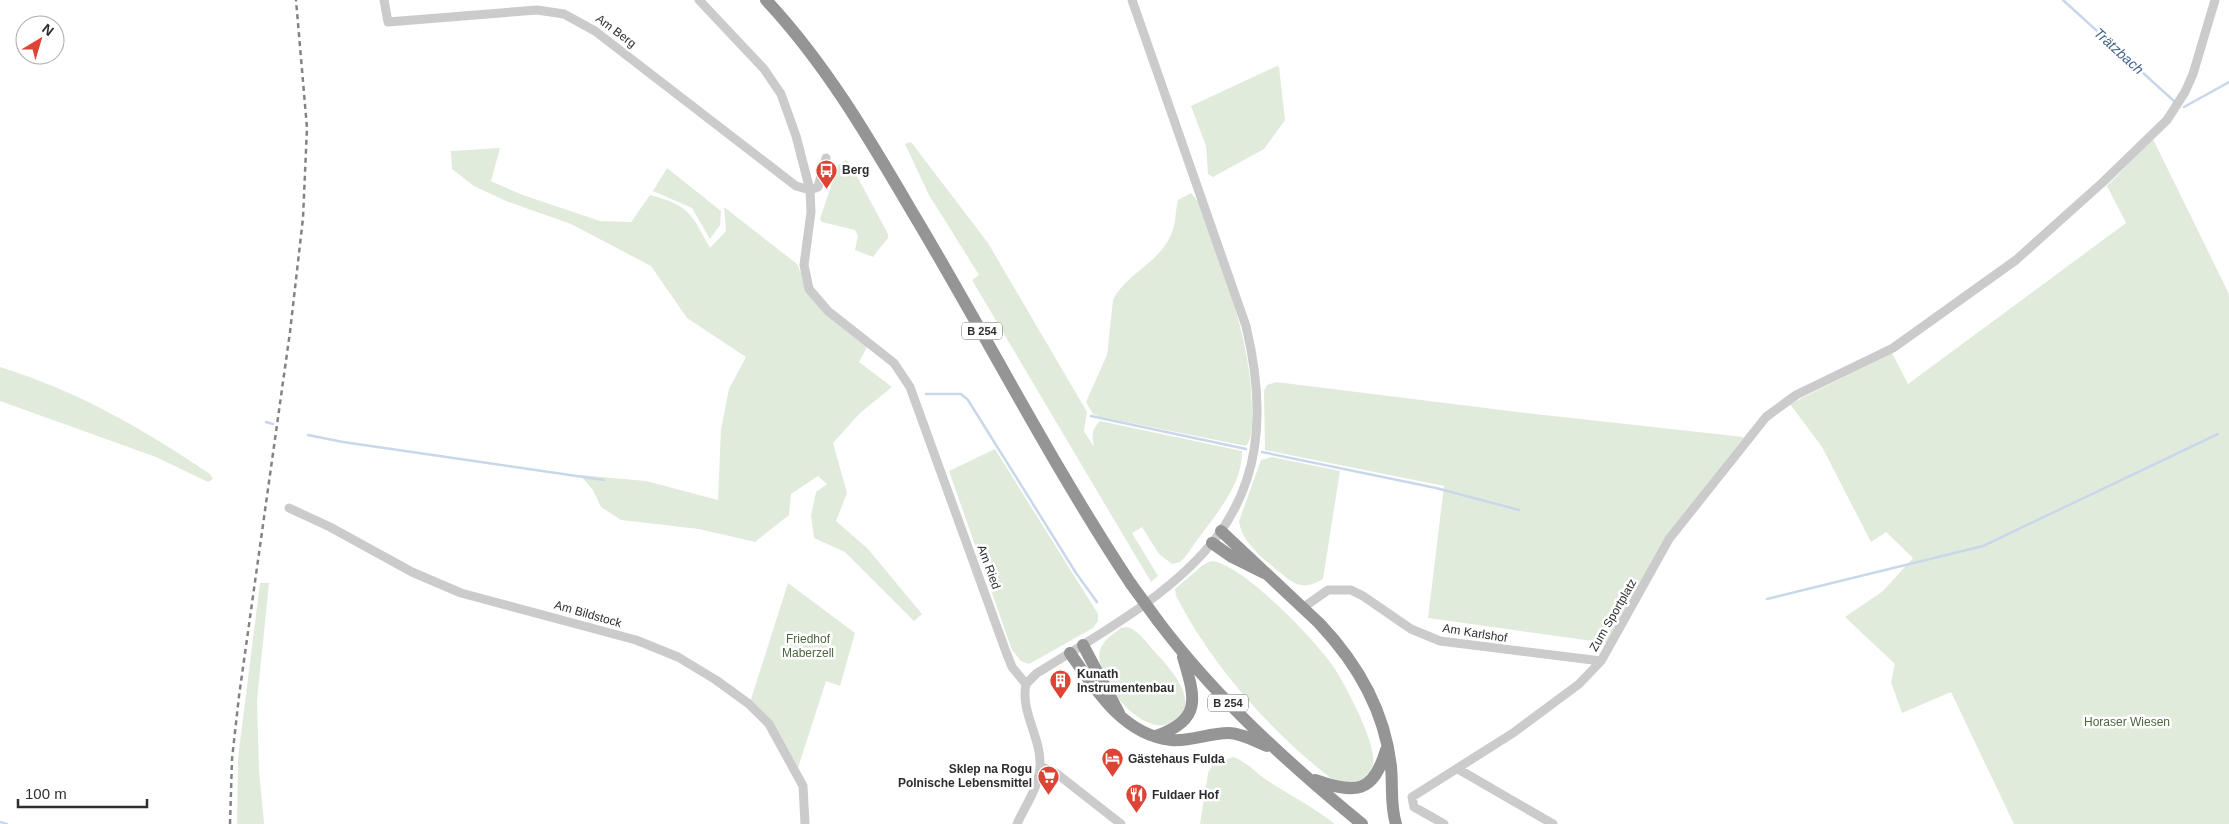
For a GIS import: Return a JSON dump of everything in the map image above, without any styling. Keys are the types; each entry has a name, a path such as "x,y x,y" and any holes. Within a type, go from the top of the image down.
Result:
{"highway":[{"name":"B 254","path":"766,0 812,55 854,115 921,225 1096,529 1131,584 1182,652 1215,690 1276,750 1362,824"},
{"path":"1221,531 1253,558 1268,575 1304,607 1333,638 1361,678 1380,720 1391,767 1392,807 1396,824"},
{"path":"1212,543 1240,562 1268,575"},
{"path":"1083,645 1119,713"},
{"path":"1156,736 1177,728 1191,711 1194,695 1182,652"},
{"path":"1070,653 1104,702 1138,728 1171,740 1217,734 1236,734 1276,750"},
{"path":"1307,778 1344,789 1362,787 1368,784 1379,772 1386,747"}],"street":[{"name":"Am Berg","path":"384,0 388,22 537,10 574,18 595,31 796,186 810,190"},
{"path":"699,0 775,82 796,136 810,190 818,187 826,158"},
{"path":"1016,824 1035,786 1040,766 1039,750 1024,693 1026,684 1037,673 1133,614 1160,594 1189,568 1221,531 1240,500 1255,449 1258,404 1253,352 1235,287 1132,0"},
{"name":"Zum Sportplatz","path":"1444,824 1414,807 1412,797 1513,733 1572,689 1601,661 1669,539 1766,417 1796,394 1893,348 2016,260 2096,189 2167,120 2176,108 2193,74 2215,0"},
{"name":"Am Ried","path":"810,190 811,212 804,264 809,289 828,311 894,362 910,387 1006,652 1012,667 1026,684"},
{"name":"Am Bildstock","path":"289,508 330,527 412,572 461,593 636,640 678,657 716,680 749,704 769,724 803,786 805,824"},
{"name":"Am Karlshof","path":"1304,607 1328,590 1351,590 1369,599 1411,630 1440,641 1601,661"},
{"path":"1040,766 1056,773 1121,824"},
{"path":"1458,769 1553,824"}],"green space":[{"path":"1277,66 1279,67 1285,120 1264,149 1213,177 1208,174 1206,146 1191,106"},
{"name":"Horaser Wiesen","path":"2153,139 2229,294 2229,824 2014,824 1951,692 1902,713 1891,682 1895,664 1845,617 1883,591 1913,558 1886,532 1871,542 1822,447 1790,404 1892,353 1908,384 2126,223 2107,186"},
{"path":"911,142 988,243 1087,412 1084,431 1094,447 1093,433 1100,421 1242,451 1241,465 1230,493 1187,555 1180,562 1172,564 1159,554 1142,527 1132,533 1158,576 1151,582 972,280 979,275 929,195 905,144"},
{"path":"500,148 491,181 520,194 600,221 631,222 650,195 674,203 688,213 710,248 726,231 724,207 797,264 803,278 867,347 859,362 892,387 860,413 833,443 847,493 836,521 868,549 922,614 914,621 845,552 814,538 811,515 816,492 827,484 818,476 791,494 789,515 755,542 699,529 621,520 601,507 593,490 580,475 646,481 718,500 721,429 729,389 746,357 687,318 651,266 571,224 506,201 474,186 452,169 451,151"},
{"path":"846,160 850,163 888,234 888,238 873,257 855,250 858,236 855,230 822,222 820,219 838,165"},
{"path":"667,168 721,211 720,225 710,239 692,208 653,191"},
{"path":"1191,193 1199,203 1242,332 1251,386 1252,413 1251,435 1246,446 1101,417 1093,414 1086,402 1107,355 1113,300 1126,283 1150,262 1164,246 1173,228 1178,200"},
{"path":"0,367 28,376 83,399 160,442 210,474 213,479 208,482 156,457 0,401"},
{"path":"1276,382 1535,414 1744,437 1663,540 1607,643 1428,618 1444,486 1265,450 1264,391 1267,385"},
{"path":"995,449 1098,614 1098,621 1093,628 1029,664 1021,661 1012,650 949,471"},
{"path":"1272,457 1340,471 1323,579 1313,584 1301,585 1288,579 1258,554 1241,530 1239,521 1261,460"},
{"path":"1211,561 1224,565 1241,575 1277,604 1311,639 1333,666 1352,700 1365,729 1373,755 1372,768 1361,780 1357,782 1343,782 1333,779 1306,758 1284,738 1243,694 1207,647 1176,596 1175,589 1203,565"},
{"path":"260,583 269,583 257,701 259,770 264,824 237,824 238,758"},
{"name":"Friedhof Maberzell","path":"788,583 855,633 840,686 826,681 798,768 770,720 751,699"},
{"path":"1121,628 1131,628 1141,636 1168,667 1181,687 1185,697 1185,707 1181,716 1171,723 1159,725 1146,722 1134,714 1111,689 1100,662 1100,650 1106,640"},
{"path":"1233,757 1335,824 1200,824 1208,773 1213,764"}],"waterway":[{"name":"Trätzbach","path":"2063,0 2175,102"},
{"name":"Trätzbach","path":"2184,107 2229,82"},
{"path":"926,394 961,394 968,400 1076,573 1097,602"},
{"path":"1091,416 1246,449"},
{"path":"266,422 273,424"},
{"path":"1767,599 1983,546 2218,434"},
{"path":"308,435 343,442 604,480"},
{"path":"1262,452 1436,488 1519,510"},
{"path":"0,822 7,824"}],"railway":[{"path":"230,824 232,759 239,696 290,332 303,218 307,128 296,0"}],"place":[{"name":"Berg","path":"826,189"},
{"name":"Kunath Instrumentenbau","path":"1061,700"},
{"name":"Gästehaus Fulda","path":"1112,778"},
{"name":"Sklep na Rogu Polnische Lebensmittel","path":"1048,795"},
{"name":"Fuldaer Hof","path":"1136,814"}]}
